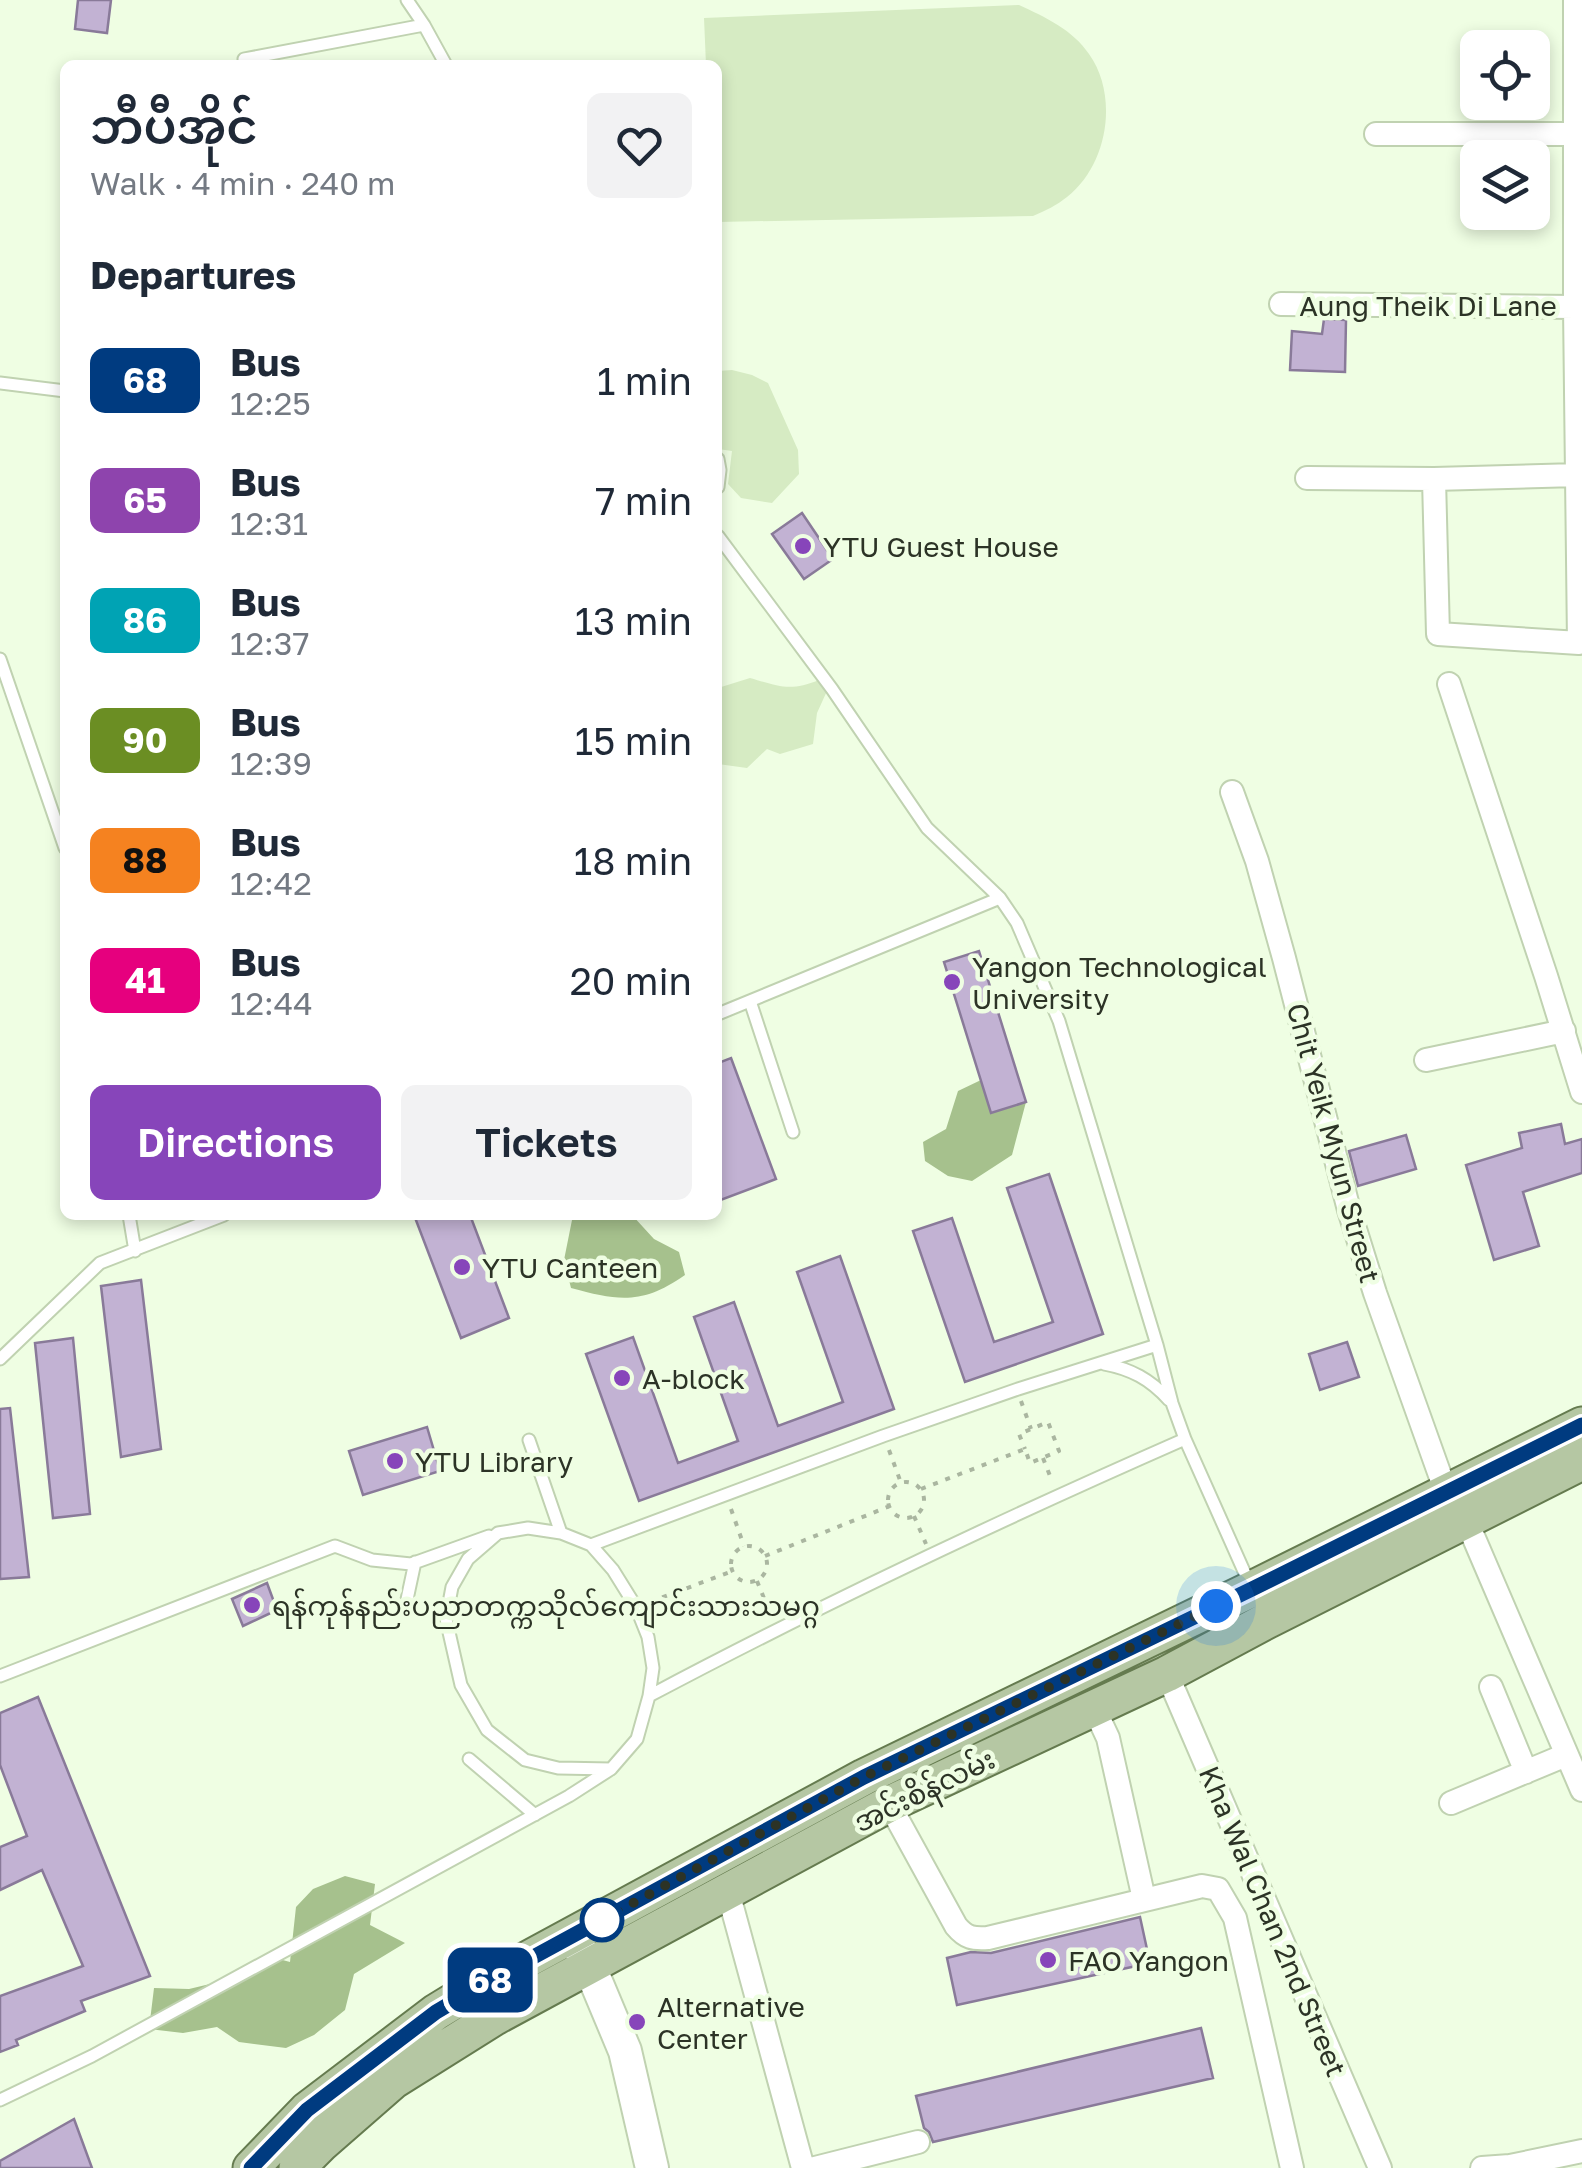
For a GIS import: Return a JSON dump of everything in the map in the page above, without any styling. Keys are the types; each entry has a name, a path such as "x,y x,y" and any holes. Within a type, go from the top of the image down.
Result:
{"main road":[{"name":"အင်းစိန်လမ်း","path":"250,2168 307,2110 436,2012 480,1986 581,1951 728,1892 890,1804 1167,1674 1260,1604 1446,1492 1582,1425"},
{"name":"အင်းစိန်လမ်း","path":"298,2168 327,2155 392,2081 494,2017 581,1951 864,1777 1260,1604 1466,1522 1582,1462"},
{"path":"581,1951 625,2051 652,2168"}],"street":[{"path":"1434,479 1438,634 1579,643 1576,0"},
{"path":"1376,134 1575,134"},
{"name":"Aung Theik Di Lane","path":"1281,304 1575,306"},
{"path":"1307,478 1577,475"},
{"path":"1449,684 1582,1092"},
{"name":"Chit Yeik Myun Street","path":"1232,792 1284,958 1349,1210 1446,1492"},
{"path":"1426,1060 1564,1032"},
{"path":"1466,1522 1582,1790"},
{"name":"Kha Wal Chan 2nd Street","path":"1167,1674 1380,2168"},
{"path":"1492,1687 1526,1772"},
{"path":"1094,1708 1108,1738 1144,1899"},
{"path":"1451,1803 1566,1755"},
{"path":"890,1804 956,1926 972,1939 1202,1886 1218,1889 1235,1918 1292,2168"},
{"path":"728,1892 802,2168"},
{"path":"815,2168 918,2142"},
{"path":"1482,2168 1582,2151"}],"lane":[{"path":"406,0 443,60"},
{"path":"244,58 424,25"},
{"path":"0,383 60,389"},
{"path":"722,541 832,689 927,828 1000,898 1017,923 1059,1021 1184,1439 1260,1604"},
{"path":"0,659 60,830"},
{"path":"722,1012 1000,898"},
{"path":"750,1001 793,1132"},
{"path":"130,1220 135,1251"},
{"path":"0,1359 100,1263 212,1220"},
{"path":"591,1545 884,1436 1157,1346"},
{"path":"1101,1363 1126,1368 1153,1382 1172,1403"},
{"path":"649,1696 776,1628 1184,1439"},
{"path":"530,1440 561,1532"},
{"path":"0,1676 335,1546 372,1560 414,1562 528,1528 561,1532 591,1545 614,1570 648,1637 653,1668 637,1739 611,1769 535,1815 92,2056 0,2100"},
{"path":"498,1534 468,1560 452,1588 446,1619 461,1685 487,1730 526,1760 558,1768 611,1769"},
{"path":"406,1604 414,1562"},
{"path":"469,1759 535,1815"}],"path":[{"path":"1018,1389 1030,1430"},
{"path":"1048,1422 1060,1451 1030,1463 1019,1434 1030,1430 1048,1422"},
{"path":"884,1436 901,1483"},
{"path":"921,1490 1025,1449"},
{"path":"1043,1458 1058,1495"},
{"path":"901,1483 912,1483 921,1490 924,1501 914,1516 902,1517 890,1506 889,1494 901,1483"},
{"path":"726,1496 744,1546"},
{"path":"765,1556 890,1506"},
{"path":"914,1516 931,1555"},
{"path":"744,1546 756,1547 767,1561 765,1573 756,1581 740,1580 732,1571 731,1559 744,1546"},
{"path":"636,1607 732,1571"},
{"path":"756,1581 776,1628"}],"green space":[{"path":"1019,5 1067,31 1089,54 1104,90 1105,129 1100,149 1081,183 1063,200 1033,216 722,222 722,60 706,60 704,18"},
{"path":"722,371 752,375 768,383 798,450 799,474 772,503 741,498 728,484 732,451 722,450"},
{"path":"750,678 792,687 819,680 827,691 817,713 813,744 780,754 767,749 747,768 722,765 722,687"},
{"path":"981,1080 991,1112 1026,1102 1012,1155 972,1181 948,1176 925,1161 923,1142 946,1129 958,1091"},
{"path":"572,1220 637,1220 654,1239 679,1252 685,1275 656,1292 617,1298 571,1288 564,1260"},
{"path":"345,1876 375,1884 370,1925 405,1943 354,1974 345,2010 314,2035 286,2048 239,2042 217,2027 183,2033 149,2029 154,1988 189,1989 235,1978 264,1955 290,1962 296,1907 313,1889"}],"building":[{"path":"78,0 111,0 107,33 75,29"},
{"path":"1324,319 1346,320 1345,372 1290,370 1292,331 1322,334"},
{"name":"YTU Guest House","path":"802,513 833,559 804,579 772,534"},
{"path":"979,951 1026,1102 991,1113 944,962"},
{"path":"731,1058 776,1179 722,1199 722,1061"},
{"path":"1561,1124 1565,1144 1582,1139 1582,1173 1523,1192 1539,1246 1494,1260 1466,1165 1522,1148 1519,1133"},
{"path":"1406,1135 1416,1169 1358,1186 1349,1151"},
{"path":"1049,1174 1103,1334 965,1382 913,1231 952,1218 994,1342 1053,1322 1007,1188"},
{"name":"YTU Canteen","path":"416,1220 472,1220 509,1318 461,1338"},
{"name":"A-block","path":"840,1256 894,1409 639,1501 586,1354 633,1337 678,1463 738,1441 694,1317 734,1302 778,1426 843,1402 797,1272"},
{"path":"141,1280 161,1449 121,1457 101,1286"},
{"path":"73,1338 90,1514 53,1518 35,1343"},
{"path":"1347,1342 1359,1377 1320,1390 1309,1354"},
{"path":"10,1408 29,1577 0,1579 0,1409"},
{"name":"YTU Library","path":"427,1427 440,1471 363,1495 349,1451"},
{"path":"267,1583 277,1610 243,1626 232,1599"},
{"path":"38,1697 150,1976 81,2001 85,2011 16,2040 18,2045 0,2052 0,1996 83,1966 42,1870 0,1890 0,1847 27,1836 0,1765 0,1713"},
{"name":"FAO Yangon","path":"1140,1917 1150,1963 957,2005 947,1958 971,1952 991,1953"},
{"path":"1201,2028 1213,2078 933,2142 924,2128 916,2096"},
{"path":"74,2119 92,2168 0,2168 0,2161"}],"bus line":[{"name":"68","path":"251,2168 307,2110 436,2012 480,1986 864,1777 1582,1425"}],"place":[{"name":"YTU Guest House","path":"803,546"},
{"name":"Yangon Technological University","path":"952,982"},
{"name":"YTU Canteen","path":"462,1267"},
{"name":"A-block","path":"622,1378"},
{"name":"YTU Library","path":"395,1461"},
{"name":"ရန်ကုန်နည်းပညာတက္ကသိုလ်ကျောင်းသားသမဂ္ဂ","path":"252,1605"},
{"name":"FAO Yangon","path":"1048,1960"},
{"name":"Alternative Center","path":"637,2022"}],"route":[{"path":"602,1920 864,1777 1216,1606"}]}
